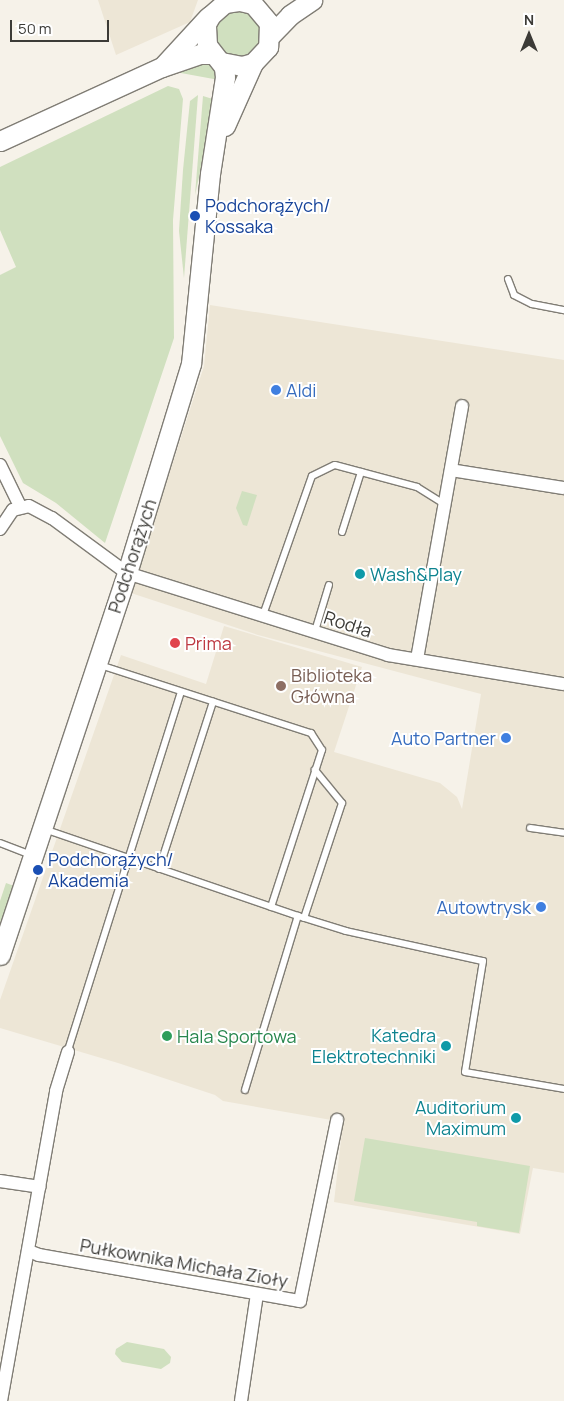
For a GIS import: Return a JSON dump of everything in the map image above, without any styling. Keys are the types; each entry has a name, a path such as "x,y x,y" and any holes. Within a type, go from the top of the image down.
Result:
{"street":[{"path":"162,67 216,7 232,1 279,7 304,0"},
{"path":"270,36 290,15 312,0"},
{"path":"0,141 162,67 200,54 242,66 252,63 268,47 270,36 266,17 250,3"},
{"path":"216,7 205,35 217,58"},
{"name":"Podchorążych","path":"0,955 40,828 127,573 191,364 215,147 225,78 217,58"},
{"name":"Podchorążych","path":"215,147 252,63"},
{"path":"418,659 462,406"},
{"path":"0,465 20,506 8,516 0,529"},
{"path":"452,470 564,488"},
{"name":"Rodła","path":"20,506 38,510 127,573 388,655 564,684"},
{"path":"1,1401 56,1091 69,1049"},
{"name":"Pułkownika Michała Zioły","path":"29,1251 39,1255 300,1300 337,1120"},
{"path":"0,1181 40,1187"},
{"path":"242,1401 257,1294"}],"lane":[{"path":"508,279 514,295 532,304 564,310"},
{"path":"264,615 312,476 335,465 417,487 445,504"},
{"path":"342,532 361,472"},
{"path":"315,632 329,585"},
{"path":"96,664 311,733 322,750 271,907"},
{"path":"69,1049 181,692"},
{"path":"160,869 213,702"},
{"path":"245,1090 301,917 342,802 315,770"},
{"path":"40,828 346,931 483,961 465,1072 564,1089"},
{"path":"530,828 564,833"},
{"path":"0,843 32,855"}],"shaded area":[{"path":"98,0 198,0 190,22 116,55"},
{"path":"210,305 564,360 564,1173 533,1168 520,1234 334,1202 343,1122 223,1101 215,1095 118,1063 0,1028 0,1000 121,655 206,684 224,626 362,667 334,752 440,783 457,797 462,809 481,694 258,635 131,593 204,366"}],"green space":[{"path":"234,10 242,10 251,14 257,20 261,33 257,46 251,52 242,56 234,56 225,52 219,46 215,37 215,29 219,20 225,14"},
{"path":"207,62 218,73 219,80 170,71"},
{"path":"168,86 179,89 183,99 173,220 174,338 105,543 56,503 23,483 0,436 0,275 16,267 0,230 0,167"},
{"path":"198,95 184,278 179,231 183,170 190,101"},
{"path":"203,96 216,100 195,195"},
{"path":"242,491 257,495 247,526 243,525 236,508"},
{"path":"6,883 17,887 0,922 0,901"},
{"path":"365,1138 530,1166 519,1233 477,1226 477,1222 354,1201"},
{"path":"127,1342 164,1349 171,1357 170,1363 161,1369 122,1362 115,1354 116,1349"}],"place":[{"name":"Podchorążych/ Kossaka","path":"195,216"},
{"name":"Aldi","path":"276,390"},
{"name":"Wash&Play","path":"360,574"},
{"name":"Prima","path":"175,643"},
{"name":"Biblioteka Główna","path":"281,686"},
{"name":"Auto Partner","path":"506,738"},
{"name":"Podchorążych/ Akademia","path":"38,870"},
{"name":"Autowtrysk","path":"541,907"},
{"name":"Hala Sportowa","path":"167,1036"},
{"name":"Katedra Elektrotechniki","path":"446,1046"},
{"name":"Auditorium Maximum","path":"516,1118"}]}
